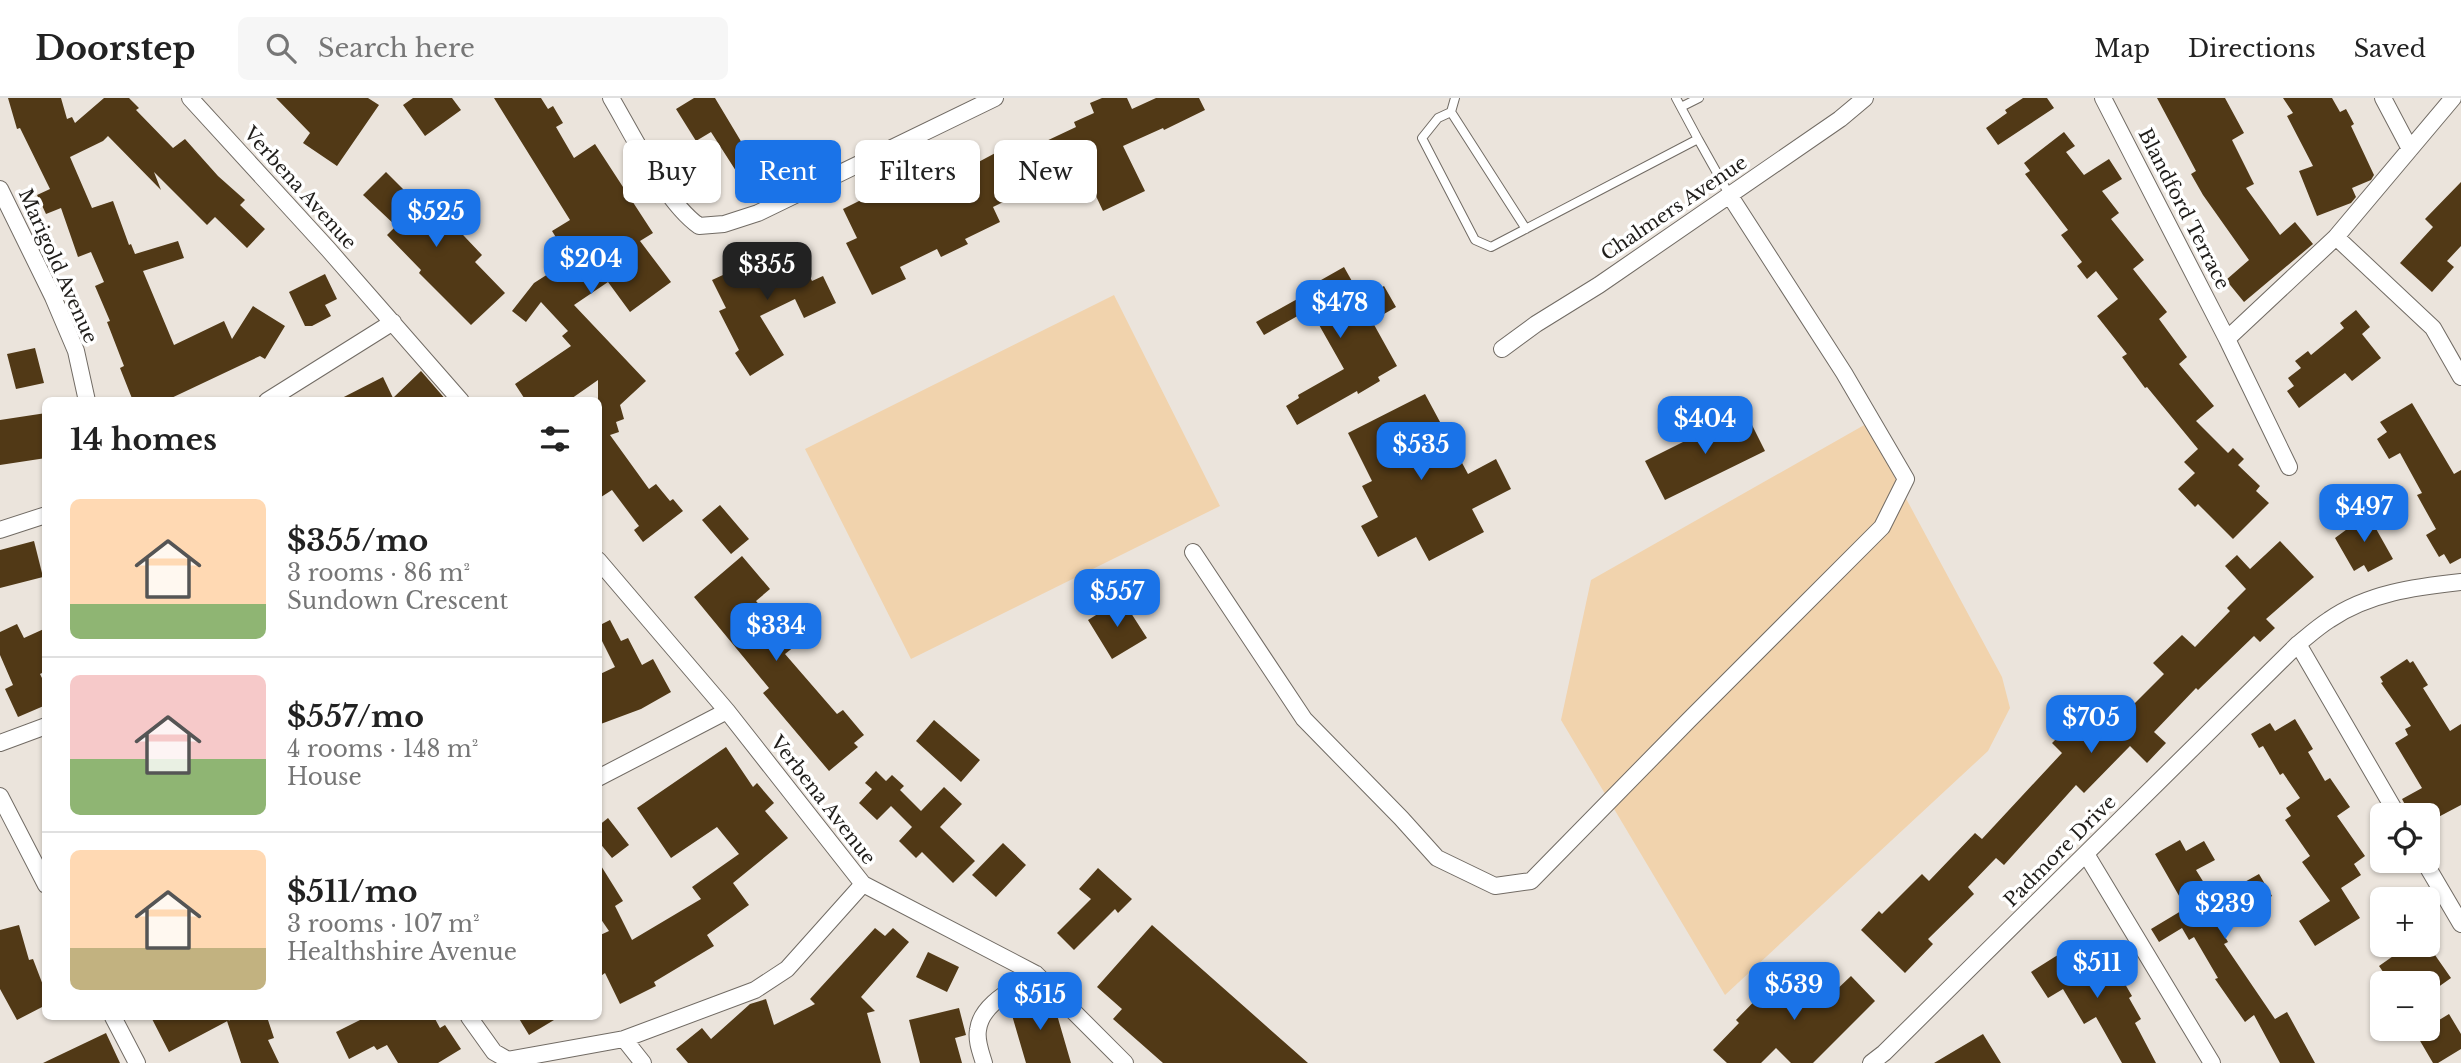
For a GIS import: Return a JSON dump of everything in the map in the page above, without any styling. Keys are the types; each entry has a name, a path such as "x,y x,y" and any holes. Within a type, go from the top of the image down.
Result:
{"street":[{"name":"Verbena Avenue","path":"190,98 458,397"},
{"path":"611,98 667,192 685,216 699,226 724,224 758,213 993,98"},
{"name":"Chalmers Avenue","path":"1502,349 1730,196 1866,98"},
{"name":"Blandford Terrace","path":"2103,98 2227,338 2290,467"},
{"path":"2383,98 2410,149"},
{"path":"2227,338 2336,237 2453,98"},
{"name":"Marigold Avenue","path":"0,189 53,297 76,351 86,397"},
{"path":"1192,552 1304,719 1437,858 1495,886 1531,881 1882,527 1906,479 1844,373 1730,196"},
{"path":"2336,237 2433,328 2461,377"},
{"path":"273,397 393,322"},
{"path":"0,530 42,516"},
{"name":"Verbena Avenue","path":"602,565 727,711 863,884 1036,974 1125,1063"},
{"name":"Padmore Drive","path":"1881,1060 2298,644 2330,619 2393,591 2461,582"},
{"path":"2298,644 2390,803"},
{"path":"602,776 727,711"},
{"path":"0,743 42,727"},
{"path":"0,796 42,877"},
{"path":"2086,854 2212,1063"},
{"path":"2431,873 2461,924"},
{"path":"471,1020 494,1052 508,1059 624,1039 755,990 787,969 863,884"},
{"path":"984,1063 978,1040 981,1019 995,1002 1036,974"},
{"path":"115,1020 137,1063"},
{"path":"624,1039 643,1063"}],"lane":[{"path":"1455,98 1451,112 1526,229"},
{"path":"1676,98 1730,196"},
{"path":"1681,107 1699,98"},
{"path":"1451,112 1438,118 1422,138 1475,240 1491,247 1698,139"}],"shaded area":[{"path":"1114,295 1220,506 911,659 805,449"},
{"path":"1866,424 2002,677 2010,708 1988,751 1725,995 1561,720 1591,580"}],"building":[{"path":"8,98 61,98 67,119 72,117 75,123 104,98 129,98 139,108 136,110 173,148 185,139 218,176 245,200 240,205 265,229 247,248 215,217 207,225 154,172 161,190 108,136 70,157 92,208 113,201 135,254 178,241 184,258 143,271 174,345 224,321 232,339 253,306 285,326 265,359 260,356 173,397 131,397 120,368 124,366 107,322 110,321 95,286 104,282 91,252 78,257 61,208 46,214 37,195 50,189 20,128 17,129"},
{"path":"276,98 368,98 379,105 337,166 303,143 310,133"},
{"path":"413,98 452,98 461,110 425,136 403,105"},
{"path":"494,98 541,98 548,109 553,106 563,123 556,127 574,158 595,144 623,187 623,203 633,203 653,233 640,241 671,282 630,312 608,282 574,305 646,381 620,405 624,419 616,422 619,432 610,435 649,489 656,484 670,501 673,499 683,511 643,542 634,530 639,526 612,490 602,496 602,397 598,397 598,380 574,397 523,397 515,384 571,346 562,336 568,331 541,302 526,322 512,311 534,283 570,260 552,231 570,220"},
{"path":"694,98 715,98 740,140 735,140 735,169 721,148 721,140 716,140 711,132 695,140 676,109"},
{"path":"1102,98 1127,98 1132,109 1156,98 1199,98 1205,110 1123,146 1145,191 1103,211 1097,198 1097,140 1048,140 1076,127 1074,122 1094,113 1090,103"},
{"path":"2023,98 2047,98 2054,108 1998,145 1986,128"},
{"path":"2157,98 2225,98 2244,133 2232,140 2254,184 2246,188 2280,235 2295,222 2313,244 2244,302 2226,280 2249,260 2191,174 2196,171"},
{"path":"2283,98 2332,98 2340,112 2346,109 2374,175 2371,180 2352,188 2356,197 2351,203 2317,216 2299,171 2313,166 2287,116 2293,113"},
{"path":"2064,132 2075,146 2066,152 2084,175 2109,159 2122,179 2102,191 2119,213 2111,219 2144,260 2133,269 2167,312 2159,319 2187,357 2179,364 2214,406 2196,421 2228,453 2233,448 2244,459 2238,465 2260,486 2256,491 2269,503 2233,539 2198,504 2195,507 2178,489 2195,473 2184,462 2198,449 2122,357 2127,354 2097,316 2118,299 2096,271 2087,279 2077,266 2082,262 2061,235 2068,230 2025,174 2030,171 2024,163"},
{"path":"994,154 994,203 1001,203 993,207 1000,222 965,239 968,244 941,257 937,249 900,267 906,279 872,295 846,243 857,238 843,209 855,203 980,203 980,161"},
{"path":"386,172 418,204 425,197 447,218 482,255 475,262 505,293 471,325 419,273 421,270 387,235 396,226 363,195"},
{"path":"2461,182 2461,246 2447,261 2454,267 2432,292 2400,263 2433,227 2425,219"},
{"path":"793,243 812,281 823,276 836,303 804,318 795,299 760,316 784,355 750,376 735,353 739,350 719,311 726,308 712,280"},
{"path":"1344,267 1362,299 1384,286 1396,307 1372,321 1397,366 1378,377 1380,381 1358,394 1357,391 1297,425 1286,406 1299,398 1298,395 1344,369 1310,309 1264,335 1256,322 1317,288 1314,284"},
{"path":"325,274 337,299 325,305 331,316 312,326 305,326 289,292"},
{"path":"2356,310 2370,327 2362,334 2381,358 2352,381 2345,373 2299,408 2287,391 2294,386 2288,378 2301,368 2295,361 2308,351 2311,355 2344,328 2340,323"},
{"path":"35,348 44,383 16,389 7,354"},
{"path":"421,371 444,397 394,397"},
{"path":"383,377 393,397 344,397"},
{"path":"1425,394 1468,474 1496,459 1511,489 1472,509 1484,532 1429,561 1416,537 1378,557 1361,526 1378,517 1362,486 1372,481 1348,433"},
{"path":"2412,403 2454,474 2461,470 2461,558 2450,564 2444,554 2439,557 2426,535 2436,529 2417,495 2422,493 2400,453 2389,459 2377,439 2387,432 2380,422"},
{"path":"1745,411 1765,451 1665,500 1645,461"},
{"path":"42,414 42,459 0,465 0,420"},
{"path":"720,505 749,539 731,554 702,520"},
{"path":"2366,511 2393,559 2368,572 2364,565 2354,571 2335,538 2354,524 2351,519"},
{"path":"34,541 42,577 0,588 0,550"},
{"path":"2280,541 2314,577 2266,619 2275,628 2260,642 2254,636 2198,690 2196,688 2154,732 2166,743 2147,763 2130,746 2084,793 2076,785 2004,865 1996,858 1968,887 1974,894 1928,939 1933,944 1905,973 1861,930 1879,911 1882,914 1922,874 1929,881 1975,833 1982,839 2062,753 2052,743 2081,715 2091,725 2120,697 2130,708 2164,674 2153,663 2182,635 2195,647 2230,611 2227,608 2246,589 2225,566 2237,555 2250,569"},
{"path":"742,556 770,589 756,601 795,646 785,654 837,714 843,710 864,735 854,743 858,747 829,771 763,693 769,688 694,597"},
{"path":"1122,599 1147,638 1112,659 1088,620"},
{"path":"610,620 621,641 628,638 642,665 653,659 671,692 641,709 602,724 602,673 615,667 602,641 602,624"},
{"path":"17,624 24,638 42,630 42,707 18,717 5,689 13,685 0,655 0,632"},
{"path":"2407,659 2410,663 2413,661 2428,685 2423,688 2450,731 2461,724 2461,805 2440,816 2440,803 2404,803 2402,799 2422,788 2395,743 2408,735 2405,729 2411,726 2381,683 2383,682 2380,677"},
{"path":"2295,719 2313,749 2308,752 2325,781 2330,778 2350,807 2337,816 2365,856 2354,864 2361,875 2341,888 2360,918 2315,946 2299,921 2330,901 2302,862 2310,856 2285,820 2291,816 2286,808 2300,798 2283,773 2280,775 2263,746 2259,748 2251,734 2270,723 2275,731"},
{"path":"934,720 980,760 961,782 916,741"},
{"path":"726,747 753,787 757,783 774,803 765,811 788,838 733,883 749,905 707,935 714,946 654,982 656,986 620,1004 605,973 602,975 602,934 609,931 602,921 602,867 623,901 615,906 632,940 701,899 692,887 739,854 717,827 671,858 637,808"},
{"path":"876,771 886,781 892,775 904,786 900,790 921,811 944,787 962,804 940,827 975,861 953,883 922,852 916,858 899,841 912,827 891,806 877,820 859,803 872,789 865,783"},
{"path":"608,818 629,845 612,858 602,846 602,823"},
{"path":"2180,840 2186,851 2204,841 2215,860 2196,870 2214,899 2259,874 2272,896 2219,926 2228,942 2224,944 2275,1019 2287,1012 2315,1063 2280,1063 2254,1015 2245,1022 2215,979 2218,978 2194,937 2189,940 2182,928 2159,942 2151,929 2186,908 2155,854"},
{"path":"1003,843 1026,865 996,897 972,875"},
{"path":"1098,868 1132,899 1118,913 1115,909 1074,950 1057,933 1091,899 1079,889"},
{"path":"19,925 29,960 33,959 42,983 42,1007 17,1020 0,989 0,930"},
{"path":"1152,925 1308,1063 1163,1063 1113,1019 1122,1009 1097,987"},
{"path":"875,928 885,936 893,928 909,942 861,997 875,1011 867,1013 881,1063 688,1063 676,1049 702,1028 711,1039 750,1004 766,999 774,1025 815,1004 810,999"},
{"path":"2080,941 2105,979 2118,972 2141,1019 2135,1023 2156,1063 2122,1063 2096,1017 2084,1024 2063,989 2048,998 2031,972"},
{"path":"928,952 959,967 947,992 916,977"},
{"path":"2392,957 2436,957 2451,978 2440,986 2440,971 2382,971 2379,966"},
{"path":"1784,976 1798,991 1814,976 1832,994 1851,976 1875,1001 1813,1063 1791,1063 1776,1048 1761,1063 1727,1063 1713,1050 1739,1023 1736,1020 1774,981 1776,983"},
{"path":"1044,996 1055,1008 1071,1063 1026,1063 1009,1005"},
{"path":"959,1008 966,1035 955,1038 962,1063 920,1063 909,1020"},
{"path":"2449,1014 2461,1034 2461,1049 2438,1063 2433,1063 2420,1041 2440,1041 2440,1019"},
{"path":"153,1020 229,1020 169,1052"},
{"path":"268,1020 274,1038 268,1040 279,1063 241,1063 227,1021"},
{"path":"360,1020 436,1020 440,1028 445,1025 461,1049 438,1063 398,1063 387,1045 377,1050 374,1046 349,1059 336,1032"},
{"path":"520,1020 554,1020 529,1035"},
{"path":"106,1033 120,1063 43,1063"},
{"path":"1983,1034 2001,1063 1934,1063"}]}
